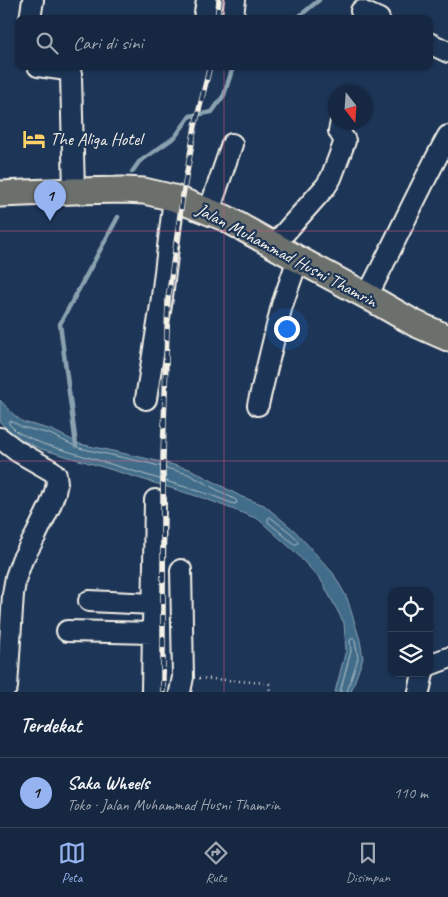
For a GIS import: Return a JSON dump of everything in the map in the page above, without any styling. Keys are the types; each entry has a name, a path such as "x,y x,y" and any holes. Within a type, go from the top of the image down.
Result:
{"main road":[{"name":"Jalan Muhammad Husni Thamrin","path":"0,194 137,191 174,198 225,218 414,323 448,338"}],"street":[{"path":"31,15 33,0"},
{"path":"205,15 207,0"},
{"path":"433,45 448,52"},
{"path":"67,70 71,74 74,191"},
{"path":"274,245 322,191 331,178 345,141 338,130"},
{"path":"368,296 448,136"},
{"path":"209,211 232,144"},
{"path":"146,399 161,305 174,198"},
{"path":"258,404 282,304 298,260"},
{"path":"0,438 17,451 52,471 58,483 50,506 22,560 16,577 6,687"},
{"path":"152,692 155,500"},
{"path":"182,570 182,685"},
{"path":"89,601 154,604"},
{"path":"67,630 153,633"},
{"path":"433,664 448,658"},
{"path":"419,692 422,677"}],"path":[{"path":"182,685 265,682 269,684 270,692"}],"water":[{"path":"0,400 23,422 52,430 80,444 190,469 242,497 264,505 295,531 333,573 347,598 360,640 363,658 351,692 335,692 346,650 344,623 321,580 294,551 258,519 206,499 41,449 14,436 0,422"}],"waterway":[{"path":"301,15 319,0"},
{"path":"132,172 139,162 175,137 190,116 212,112 224,95 232,70"},
{"path":"76,445 60,324 118,217"}],"railway":[{"path":"217,15 219,0"},
{"path":"163,692 163,457 168,299 195,126 209,70"}],"place":[{"name":"The Aliga Hotel","path":"34,139"},
{"name":"Saka Wheels","path":"50,221"}]}
